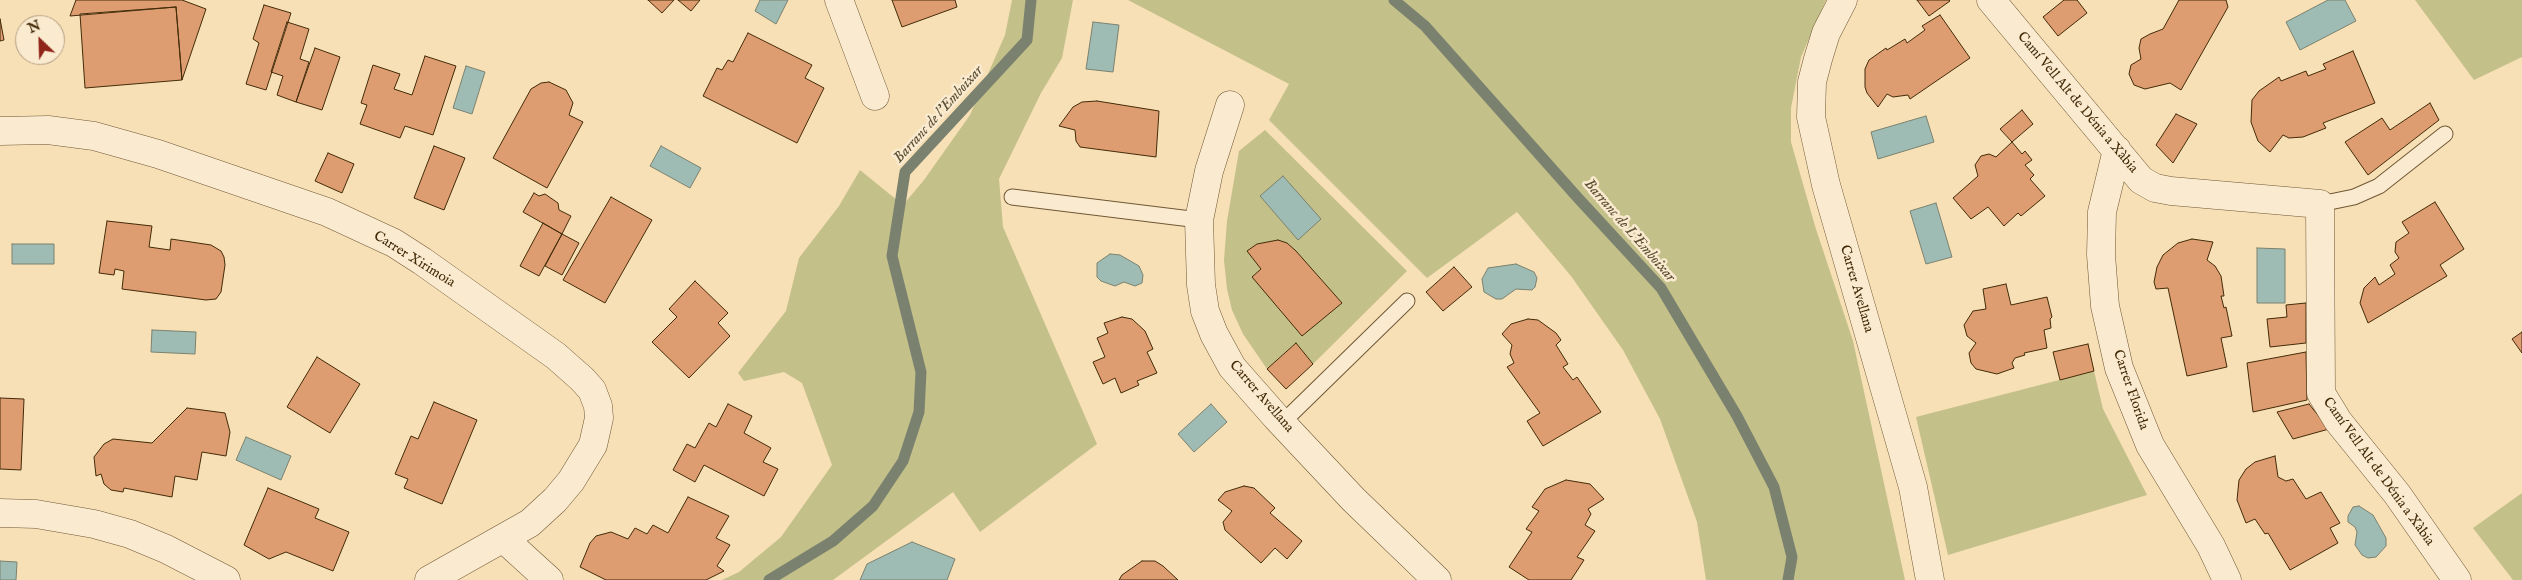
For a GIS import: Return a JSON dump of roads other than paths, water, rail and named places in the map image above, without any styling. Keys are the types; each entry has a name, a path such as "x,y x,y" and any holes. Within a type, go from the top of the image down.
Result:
{"street":[{"path":"839,0 875,96"},
{"name":"Carrer Avellana","path":"1843,0 1826,33 1818,59 1812,82 1811,117 1826,185 1913,487 1930,580"},
{"name":"Camí Vell Alt de Dénia a Xàbia","path":"1991,0 2141,180 2155,188 2171,191 2320,204 2321,393 2338,421 2397,494 2457,580"},
{"name":"Carrer Avellana","path":"1230,106 1209,171 1199,220 1201,285 1206,311 1214,334 1232,366 1282,423 1353,499 1437,580"},
{"name":"Carrer Xirimoia","path":"0,131 48,130 94,136 158,154 327,212 394,244 556,356 592,390 598,406 597,430 593,445 555,500 530,523 428,580"},
{"name":"Carrer Florida","path":"2117,150 2102,212 2101,256 2105,306 2119,368 2150,445 2211,546 2227,580"},
{"path":"0,513 36,514 94,524 130,534 166,549 226,580"},
{"path":"504,539 549,580"}],"lane":[{"path":"2320,204 2354,197 2379,186 2445,134"},
{"path":"1012,196 1199,220"},
{"path":"1282,423 1407,301"}],"water":[{"path":"760,0 788,0 776,24 755,11"},
{"path":"2328,0 2345,0 2356,21 2300,50 2286,22"},
{"path":"1093,22 1119,25 1113,72 1086,69"},
{"path":"466,66 485,72 472,114 453,108"},
{"path":"1926,116 1934,142 1878,159 1871,132"},
{"path":"661,146 701,168 690,188 650,166"},
{"path":"1283,176 1321,219 1298,240 1260,196"},
{"path":"1936,203 1952,257 1926,264 1910,211"},
{"path":"12,244 54,244 54,264 12,264"},
{"path":"2257,248 2285,249 2285,303 2257,303"},
{"path":"1110,254 1120,255 1139,266 1143,275 1142,283 1135,286 1124,282 1115,286 1101,281 1097,277 1097,263"},
{"path":"1516,264 1534,272 1537,278 1535,287 1532,290 1516,289 1502,299 1496,299 1484,292 1482,279 1488,268"},
{"path":"152,330 196,332 195,354 151,352"},
{"path":"1211,404 1227,422 1194,452 1178,434"},
{"path":"246,437 291,456 281,480 236,460"},
{"path":"2359,506 2373,515 2386,538 2386,546 2376,557 2368,558 2362,555 2355,545 2357,532 2355,527 2348,522 2348,516 2353,507"},
{"path":"912,542 955,559 947,580 860,580 867,564"},
{"path":"0,561 17,562 16,580 0,580"}],"waterway":[{"name":"Barranc de l'Emboixar","path":"769,580 833,541 873,506 903,461 919,412 921,372 892,256 905,172 1027,40 1031,0"},
{"name":"Barranc de L'Emboixar","path":"1394,0 1425,26 1661,288 1737,416 1774,487 1792,557 1788,580"}]}
